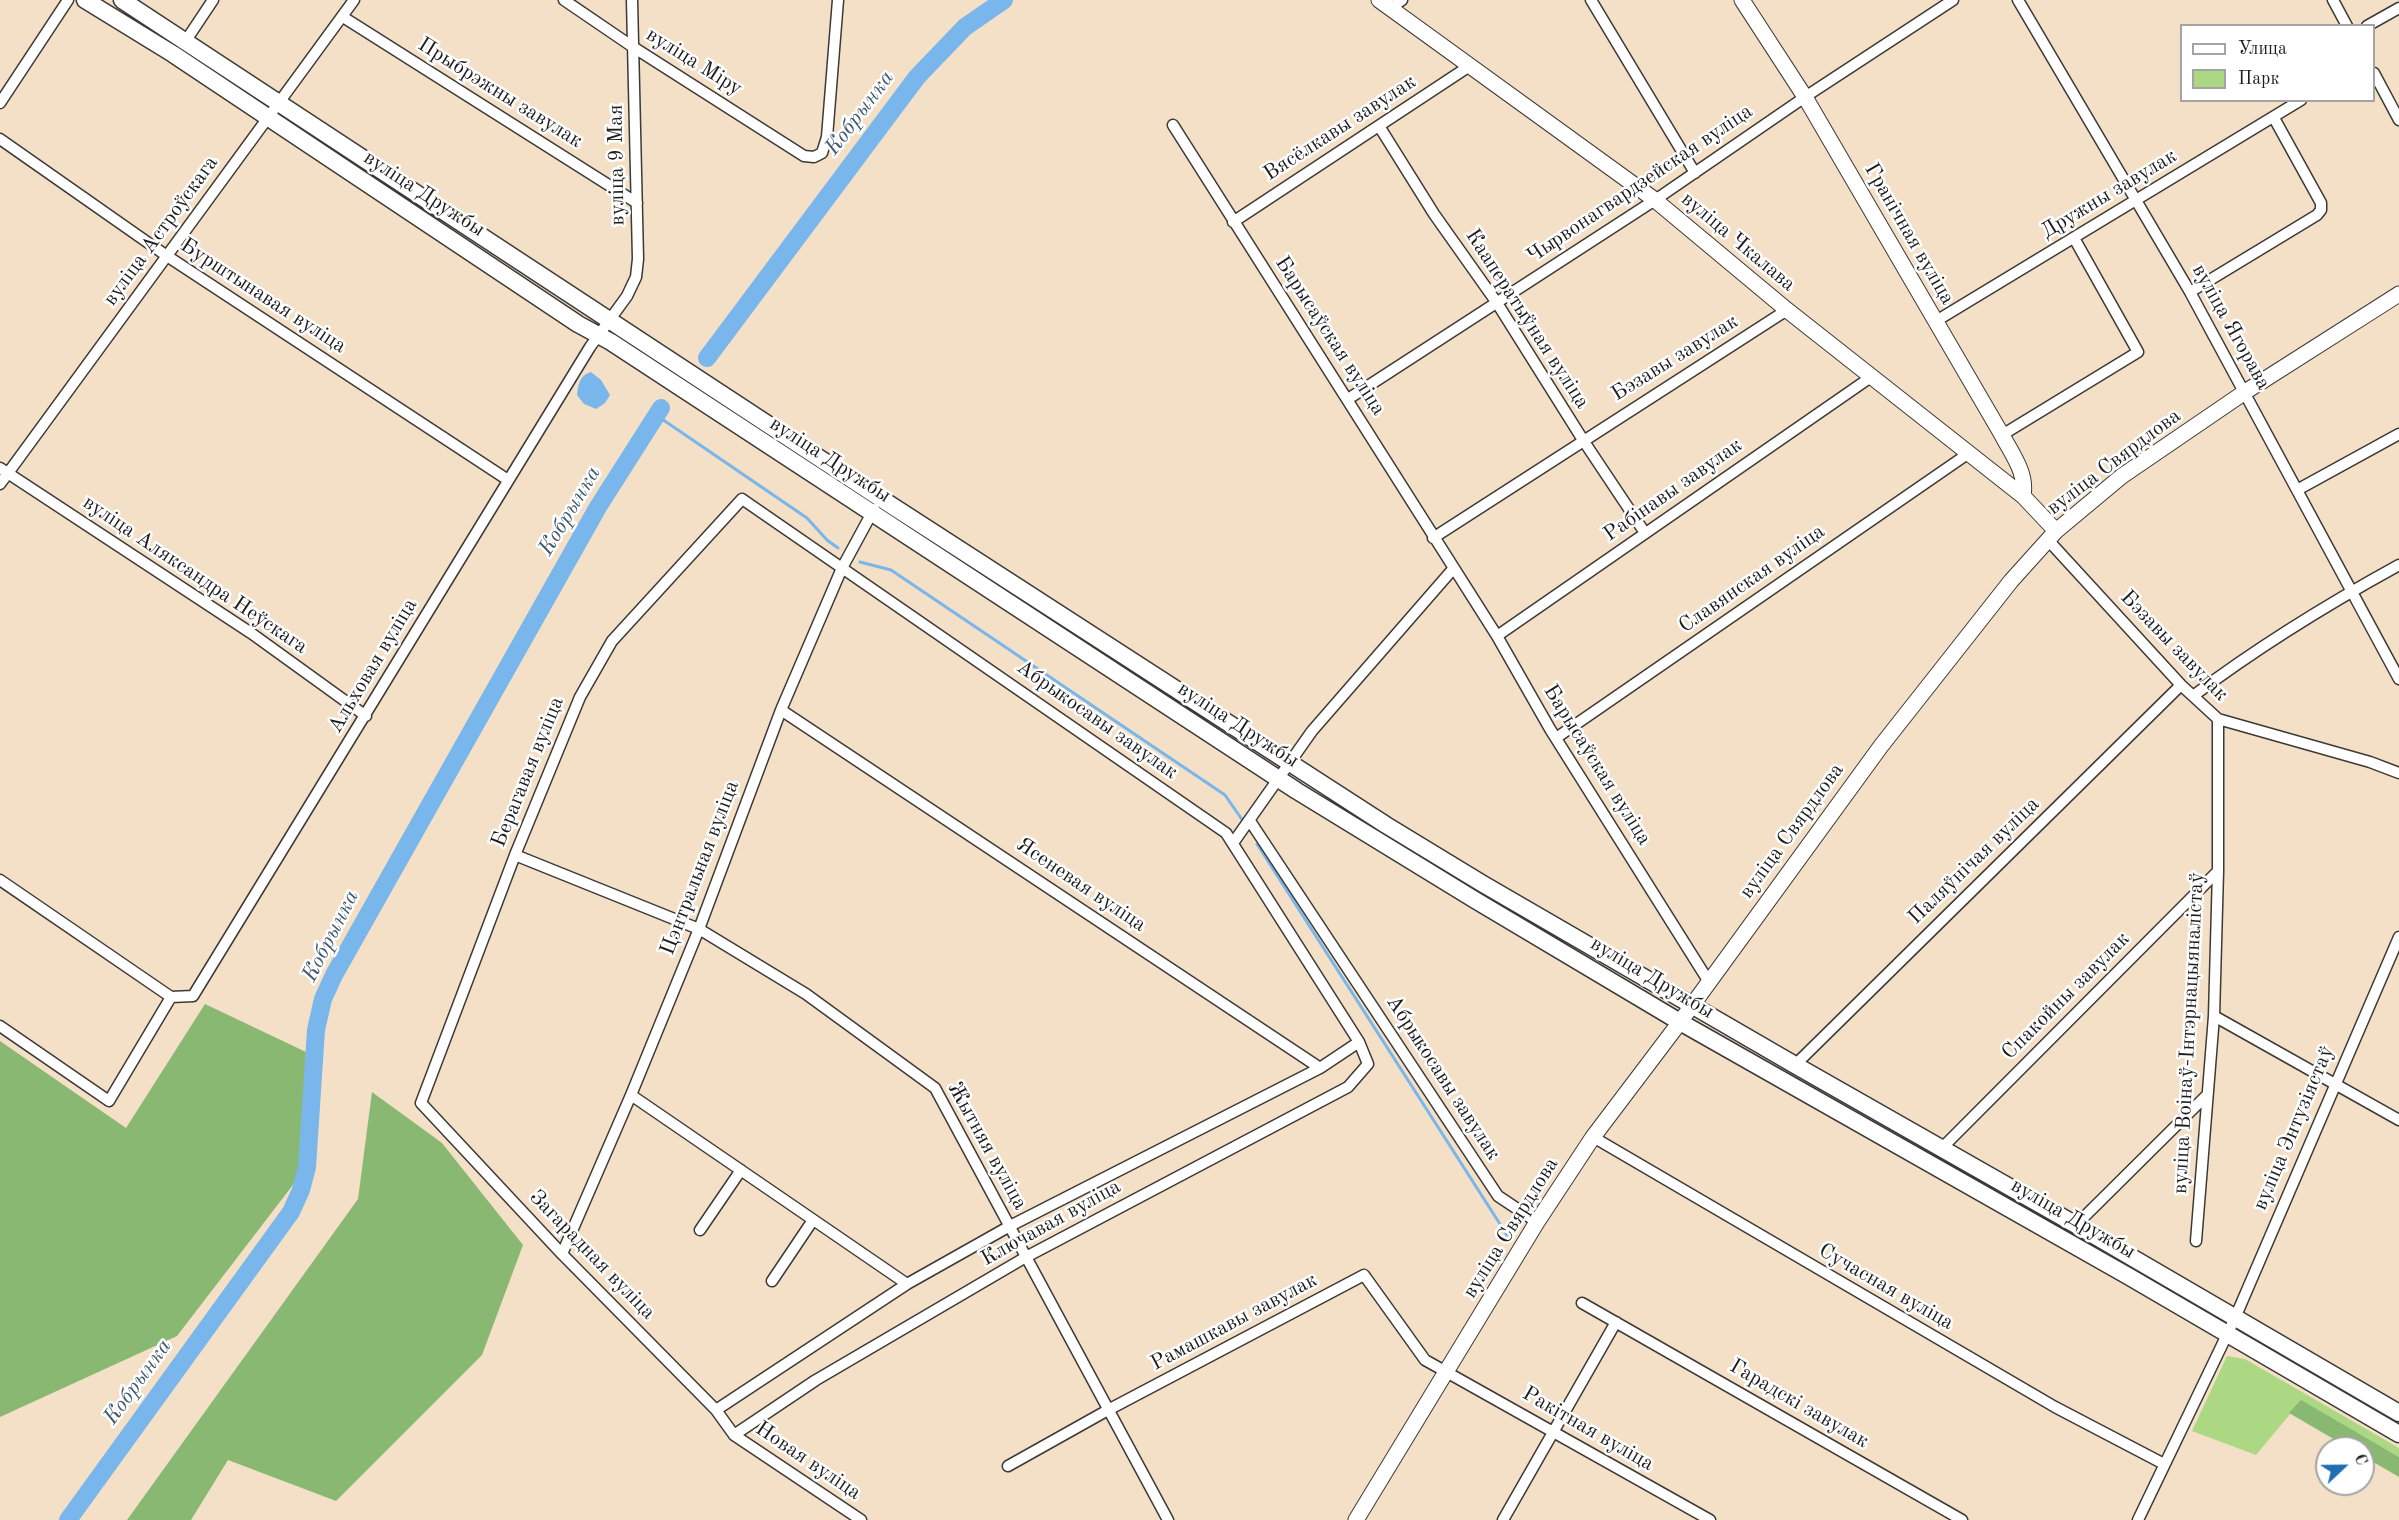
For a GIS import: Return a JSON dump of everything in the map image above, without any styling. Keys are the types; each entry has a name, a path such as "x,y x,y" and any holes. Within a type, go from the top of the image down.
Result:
{"main road":[{"name":"вуліца Дружбы","path":"85,0 173,54 597,336 611,342 871,514 1280,778 1465,894 1680,1022 2119,1271 2399,1434"},
{"path":"111,0 140,20 180,38"},
{"name":"вуліца Дружбы","path":"122,0 880,498 1386,825 1483,884 2399,1413"},
{"name":"Гранічная вуліца","path":"1742,0 1805,97 2023,472 2025,487 2023,496"},
{"name":"вуліца Чкалава","path":"1390,3 1468,67 1655,200 1787,310 2023,496 2052,536"},
{"path":"173,54 215,75 264,105 273,106 280,102"},
{"path":"268,118 280,114 285,115 324,140 376,167"},
{"path":"500,270 550,295 593,324 608,320"},
{"name":"вуліца Свярдлова","path":"1356,1520 1448,1372 1537,1222 1593,1137 1693,1005 1881,746 1994,602 2052,536 2122,476 2245,392 2399,294"},
{"path":"597,336 610,331 617,332 659,360 695,377"},
{"path":"871,514 878,509 891,511 937,541 970,556"},
{"path":"1186,717 1218,731 1268,762 1277,766 1290,764"},
{"path":"1280,778 1291,774 1297,775 1348,808 1386,825"},
{"path":"1587,965 1625,980 1676,1008 1687,1008 1693,1005"},
{"path":"1680,1022 1696,1017 1795,1065"}],"street":[{"path":"0,103 68,0"},
{"path":"180,38 213,0"},
{"name":"вуліца Астроўскага","path":"0,484 4,471 167,256 354,0"},
{"name":"вуліца Міру","path":"564,0 633,47 804,156 814,157 822,153 826,146 838,0"},
{"name":"вуліца 9 Мая","path":"597,336 627,296 636,278 638,259 632,0"},
{"path":"1591,0 1695,173"},
{"name":"Чырвонагвардзейская вуліца","path":"1348,399 1655,200 1805,97 1953,0"},
{"name":"вуліца Ягорава","path":"2018,0 2190,292 2399,679"},
{"path":"2333,0 2346,24"},
{"path":"2371,24 2399,8"},
{"name":"Прыбрэжны завулак","path":"343,17 637,203"},
{"name":"Вясёлкавы завулак","path":"1233,222 1468,67"},
{"path":"2375,77 2399,120"},
{"name":"Дружны завулак","path":"1936,321 2298,102"},
{"path":"2190,292 2317,215 2321,210 2321,203 2274,118"},
{"name":"Барысаўская вуліца","path":"1173,125 1497,636 1556,738 1709,982"},
{"name":"Кааператыўная вуліца","path":"1379,126 1434,214 1497,303 1583,440 1645,533"},
{"name":"Бурштынавая вуліца","path":"0,139 167,256 508,480"},
{"path":"2002,435 2138,352 2074,238"},
{"name":"Бэзавы завулак","path":"1433,538 1787,310"},
{"name":"Альховая вуліца","path":"171,998 193,996 597,336"},
{"name":"Рабінавы завулак","path":"1497,636 1871,377"},
{"path":"2297,490 2399,434"},
{"name":"Славянская вуліца","path":"1556,738 1969,453"},
{"name":"вуліца Аляксандра Неўскага","path":"4,471 251,633 366,716"},
{"name":"Цэнтральная вуліца","path":"562,1254 631,1095 699,929 781,710 843,568 880,498"},
{"name":"Абрыкосавы завулак","path":"742,499 1226,833 1359,1042"},
{"name":"Берагавая вуліца","path":"421,1103 515,855 580,697 612,641 742,499"},
{"name":"Бэзавы завулак","path":"2052,536 2181,685 2218,718 2370,762 2399,773"},
{"path":"2193,696 2232,668 2353,591 2399,565"},
{"path":"1233,843 1344,694 1453,569"},
{"name":"Паляўнічая вуліца","path":"1795,1065 2181,685"},
{"name":"Ясеневая вуліца","path":"781,710 1320,1068"},
{"name":"вуліца Воінаў-Інтэрнацыяналістаў","path":"2196,1242 2214,1016 2218,871 2218,718"},
{"name":"Абрыкосавы завулак","path":"1250,821 1498,1196 1537,1222"},
{"name":"Жытняя вуліца","path":"515,855 699,929 806,994 936,1088 1167,1520"},
{"name":"Спакойны завулак","path":"1941,1149 2218,871"},
{"path":"0,880 171,998 110,1101 0,1026"},
{"name":"вуліца Энтузіястаў","path":"2164,1464 2235,1318 2334,1083 2399,937"},
{"path":"2214,1016 2399,1120"},
{"path":"1320,1068 1359,1042"},
{"name":"Ключавая вуліца","path":"734,1435 816,1380 1026,1257 1348,1087 1368,1064 1359,1042"},
{"name":"Ключавая вуліца","path":"717,1410 907,1284 1010,1226 1320,1068"},
{"path":"631,1095 907,1284"},
{"path":"2078,1226 2084,1217 2207,1095"},
{"name":"Загарадная вуліца","path":"421,1103 562,1254 717,1410 734,1435"},
{"name":"Сучасная вуліца","path":"1593,1137 2055,1407 2164,1464"},
{"path":"700,1230 741,1170"},
{"path":"772,1281 813,1220"},
{"name":"Рамашкавы завулак","path":"1008,1466 1108,1410 1364,1275 1425,1360 1448,1372"},
{"name":"Гарадскі завулак","path":"1582,1303 1962,1520"},
{"path":"1503,1520 1616,1322"},
{"name":"Ракітная вуліца","path":"1448,1372 1710,1520"},
{"name":"Новая вуліца","path":"734,1435 861,1520"},
{"path":"2138,1520 2164,1464"}],"green space":[{"path":"205,1004 306,1052 299,1177 177,1336 0,1417 0,1041 126,1128"},
{"path":"372,1092 442,1143 523,1245 482,1355 336,1501 228,1460 191,1520 127,1520 358,1199"},
{"path":"2227,1356 2245,1359 2399,1448 2399,1457 2375,1443 2375,1436 2362,1436 2301,1401 2256,1455 2192,1431"},
{"path":"2301,1400 2363,1436 2328,1436 2289,1413"},
{"path":"2375,1443 2399,1457 2399,1477 2375,1463"}],"water":[{"path":"591,372 601,380 610,395 605,403 596,409 584,404 577,395 580,380"}],"waterway":[{"name":"Кобрынка","path":"707,358 917,77 965,27 1004,0"},
{"name":"Кобрынка","path":"68,1520 291,1212 301,1190 307,1167 316,1030 323,999 334,975 598,507 661,408"},
{"path":"656,415 807,518 827,540 838,548"},
{"path":"860,562 891,570 1225,795 1243,821"},
{"path":"1257,844 1507,1235"}]}
